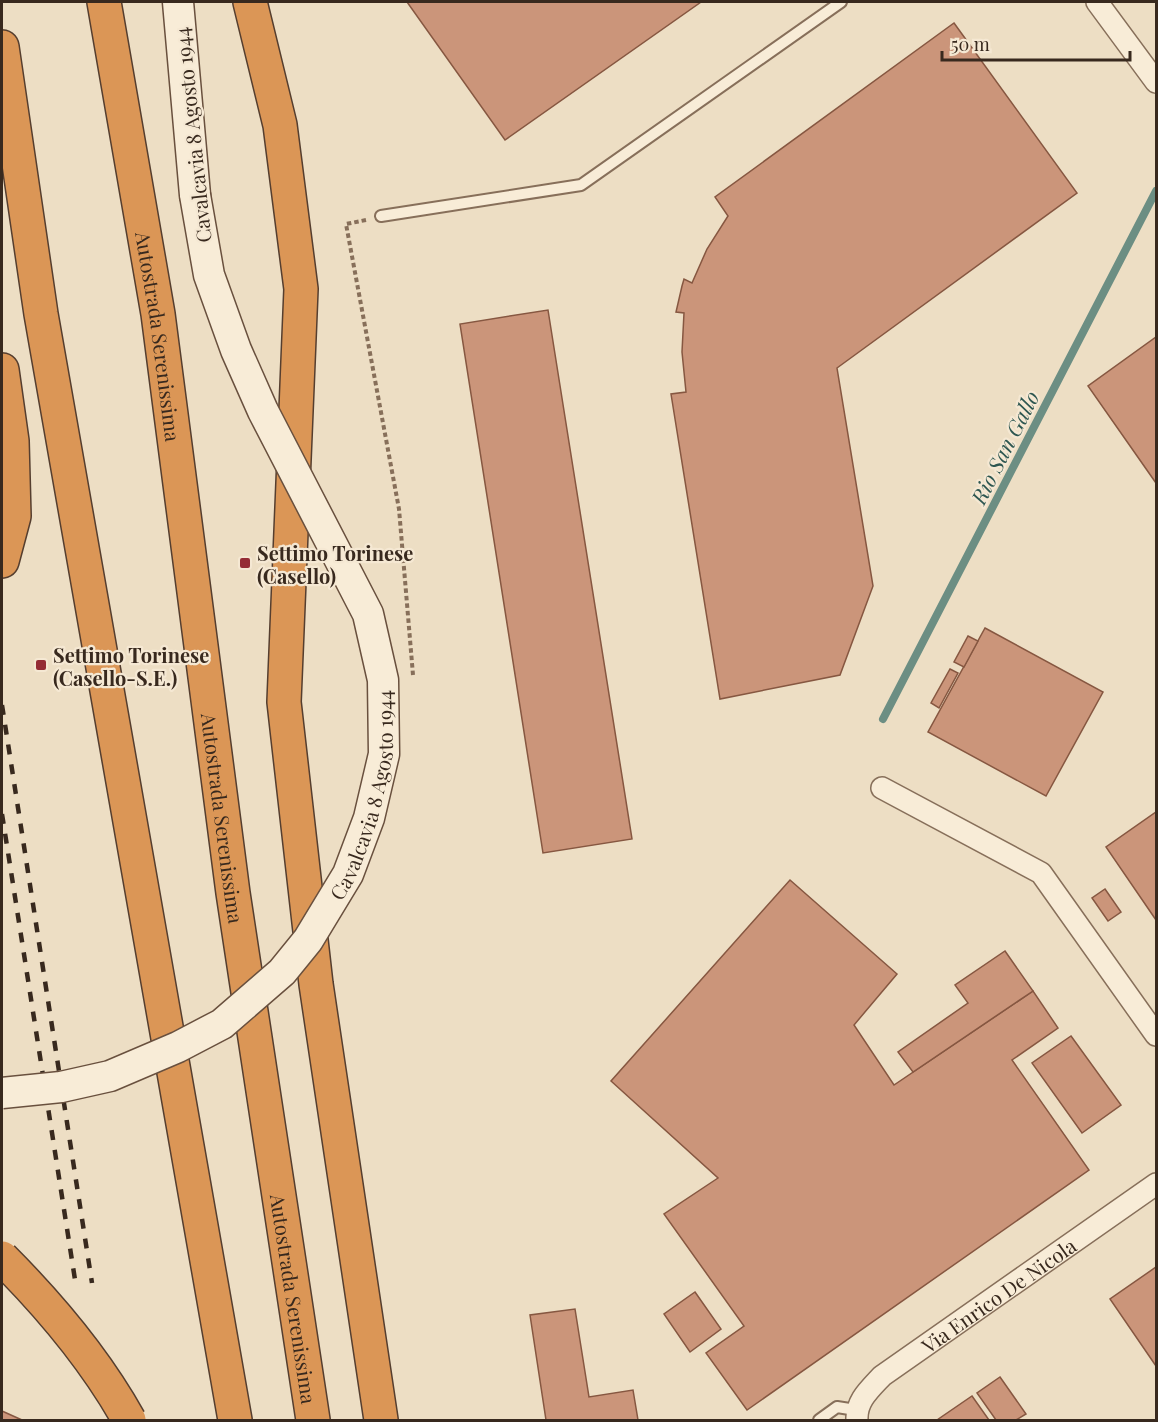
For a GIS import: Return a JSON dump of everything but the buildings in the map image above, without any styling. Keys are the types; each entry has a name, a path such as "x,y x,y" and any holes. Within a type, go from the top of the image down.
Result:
{"highway":[{"name":"Autostrada Serenissima","path":"104,2 158,314 233,892 313,1420"},
{"path":"250,2 280,125 301,289 284,702 316,984 381,1420"},
{"path":"2,47 41,314 235,1420"},
{"path":"2,370 12,441 14,516 2,561"},
{"path":"2,1258 36,1292 85,1351 129,1420"}],"main road":[{"name":"Cavalcavia 8 Agosto 1944","path":"2,1093 61,1087 110,1076 178,1047 222,1024 282,972 308,940 348,874 369,818 384,754 383,680 368,614 263,411 236,350 209,275 195,195 178,2"}],"street":[{"path":"1096,2 1156,82"},
{"path":"882,788 1041,873 1156,1035"},
{"name":"Via Enrico De Nicola","path":"857,1415 864,1396 882,1376 1156,1184"}],"lane":[{"path":"381,216 580,185 841,2"},
{"path":"819,1420 837,1407 857,1415"}],"path":[{"path":"381,216 346,224 399,509 413,675"}],"waterway":[{"name":"Rio San Gallo","path":"883,719 1156,191"}],"railway":[{"path":"2,705 92,1283"},
{"path":"2,814 76,1286"}],"place":[{"name":"Settimo Torinese (Casello)","path":"245,563"},
{"name":"Settimo Torinese (Casello-S.E.)","path":"41,665"}]}
